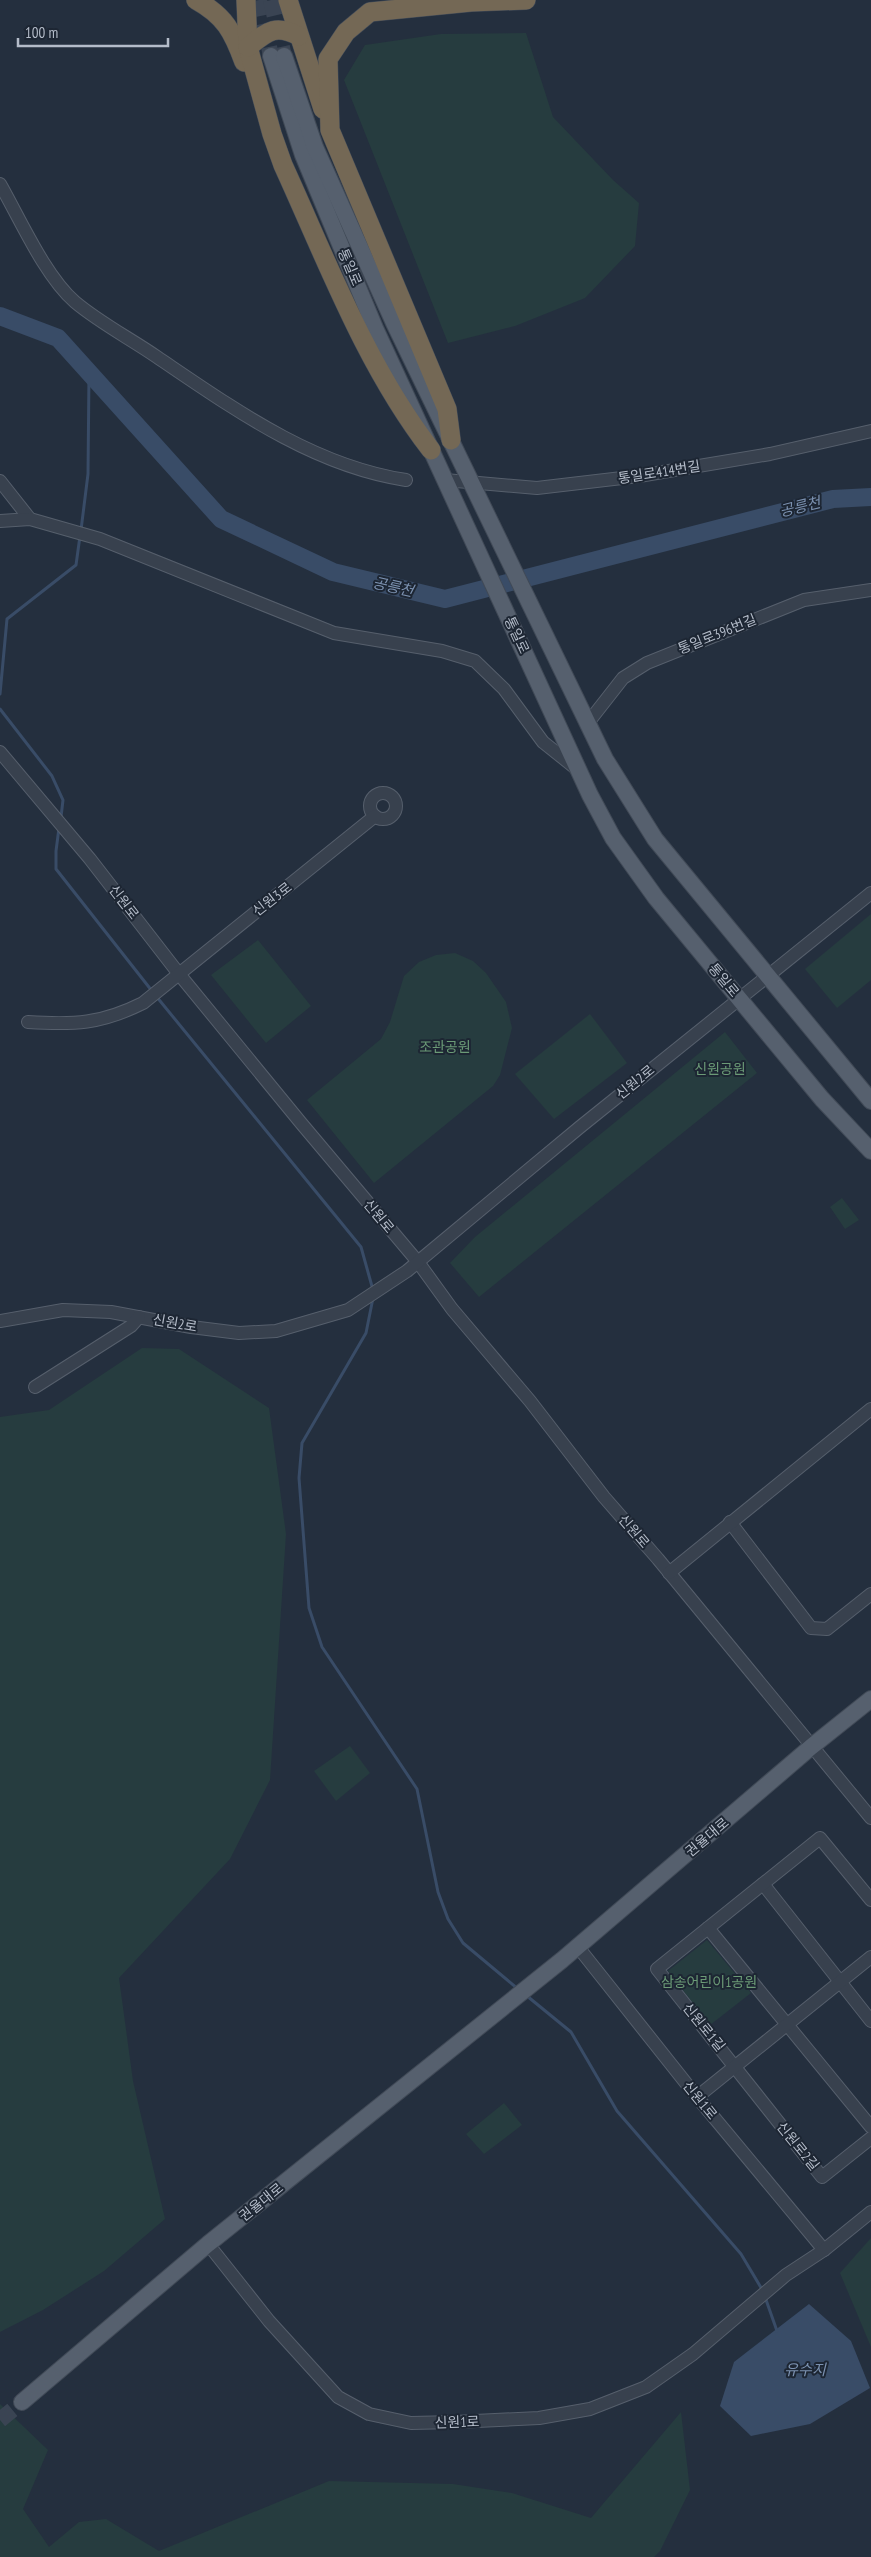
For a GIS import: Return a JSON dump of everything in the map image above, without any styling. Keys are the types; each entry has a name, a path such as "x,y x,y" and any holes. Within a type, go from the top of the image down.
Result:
{"highway":[{"path":"196,0 215,10 230,30 283,165 377,369 410,424 431,450"},
{"path":"246,0 248,47 272,134"},
{"path":"288,0 330,130 447,409 451,440"},
{"path":"417,0 471,2"},
{"path":"330,130 328,59 346,32 370,12 471,2 526,0"},
{"path":"248,47 273,29 286,29 300,36"}],"main road":[{"name":"통일로","path":"871,1101 655,839 605,759 574,700 473,484 394,322 315,147 277,56 303,155 375,328 580,771 613,838 635,870 822,1099 871,1151"},
{"path":"856,1134 871,1162"},
{"name":"권율대로","path":"22,2402 208,2244 578,1947 811,1747 871,1699"}],"street":[{"path":"0,184 51,274 75,302 246,416 312,452 376,476 406,480"},
{"name":"통일로414번길","path":"445,480 473,484 537,488 639,476 770,454 871,431"},
{"path":"0,481 30,519"},
{"path":"0,521 30,519 100,539 334,633 442,651 475,661 504,690 543,742 580,771"},
{"name":"통일로396번길","path":"587,724 623,678 647,663 804,600 871,590"},
{"name":"신원로","path":"0,752 90,859 174,978 418,1262 452,1309 530,1401 604,1497 871,1818"},
{"name":"신원3로","path":"28,1022 77,1025 99,1020 143,1002 375,816"},
{"name":"신원2로","path":"0,1321 63,1310 111,1312 239,1333 276,1331 348,1310 402,1275 739,998 871,893"},
{"path":"35,1387 123,1331 140,1317"},
{"path":"669,1573 871,1409"},
{"path":"730,1522 811,1628 827,1629 871,1594"},
{"name":"신원로1길","path":"734,2067 657,1969 820,1838 871,1900"},
{"path":"763,1884 871,2021"},
{"path":"708,1928 871,2127"},
{"name":"신원1로","path":"208,2244 269,2321 338,2397 369,2414 411,2423 539,2418 590,2409 646,2387 693,2354 786,2276 824,2250 697,2097 578,1947"},
{"path":"697,2097 871,1957"},
{"name":"신원로2길","path":"734,2067 822,2177 871,2138"},
{"path":"824,2250 871,2212"}],"green space":[{"path":"526,33 553,117 613,180 639,203 635,246 585,298 515,326 448,343 344,80 365,45 441,34"},
{"path":"871,914 871,980 837,1008 805,969"},
{"path":"258,940 311,1006 266,1043 211,975"},
{"name":"조관공원","path":"455,953 473,961 486,973 506,1002 512,1028 500,1075 493,1086 374,1183 307,1100 381,1039 390,1022 404,976 419,962 436,955"},
{"path":"590,1014 627,1063 554,1119 515,1074"},
{"name":"신원공원","path":"725,1032 757,1073 479,1297 450,1263 475,1237"},
{"path":"842,1198 859,1220 845,1229 830,1207"},
{"path":"142,1348 179,1349 269,1408 286,1534 270,1780 230,1859 119,1978 133,2081 165,2219 104,2271 43,2310 0,2332 0,1417 49,1410"},
{"path":"350,1746 370,1773 336,1801 314,1771"},
{"name":"삼송어린이1공원","path":"707,1940 751,1993 710,2025 668,1971"},
{"path":"504,2103 522,2125 484,2154 466,2134"},
{"path":"871,2238 871,2347 840,2273"},
{"path":"0,2404 48,2450 23,2509 49,2547 79,2522 106,2519 159,2551 329,2481 453,2484 512,2493 591,2518 681,2412 690,2490 660,2551 654,2557 0,2557"}],"water":[{"name":"유수지","path":"809,2304 851,2341 870,2388 810,2424 751,2436 720,2406 734,2362"}],"waterway":[{"name":"공릉천","path":"0,316 58,338 221,519 333,572 445,599 833,499 871,497"},
{"path":"81,530 88,474 89,373"},
{"path":"0,694 7,619 76,565 80,536"},
{"path":"0,709 52,776 63,800 61,817"},
{"path":"59,828 56,869 152,991"},
{"path":"156,996 361,1247 373,1290"},
{"path":"373,1298 366,1333 302,1443 299,1478 309,1608 322,1647 417,1789 438,1892 448,1919 463,1943 518,1989"},
{"path":"527,1996 571,2032 617,2111 741,2254 763,2291"},
{"path":"765,2297 777,2331"}],"tunnel":[{"path":"259,0 271,56"},
{"path":"271,0 284,56"},
{"path":"0,2420 22,2402"}]}
